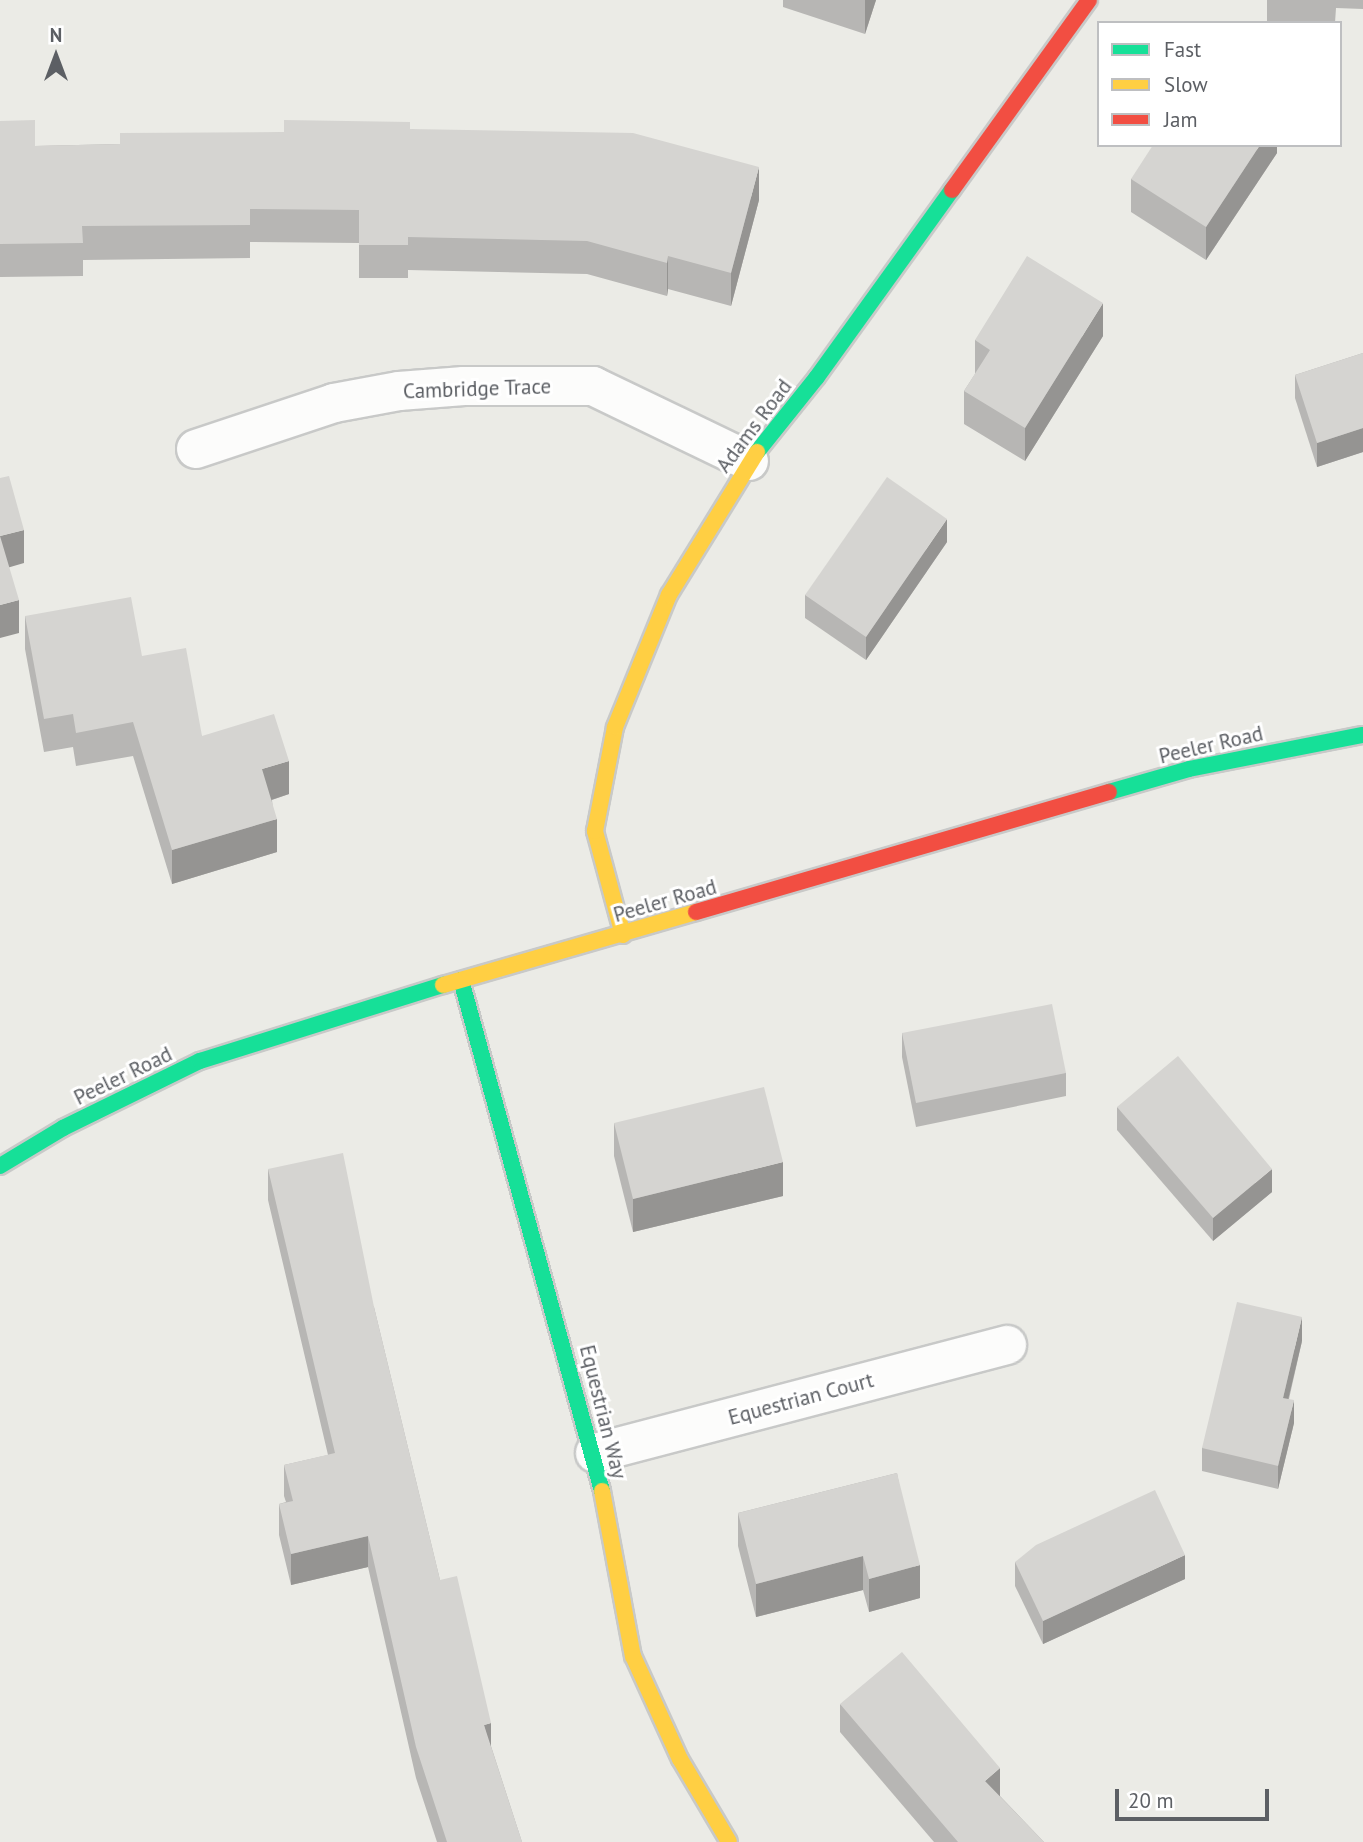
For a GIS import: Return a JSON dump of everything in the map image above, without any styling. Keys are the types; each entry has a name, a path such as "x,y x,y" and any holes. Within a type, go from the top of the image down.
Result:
{"street":[{"name":"Adams Road","path":"623,935 595,831 615,727 669,595 749,461 817,377 1089,0"},
{"name":"Cambridge Trace","path":"196,449 334,403 399,391 464,386 593,386 749,461"},
{"name":"Peeler Road","path":"0,1166 63,1128 200,1061 461,980 1189,769 1363,735"},
{"name":"Equestrian Way","path":"461,980 595,1453 633,1656 680,1759 729,1842"},
{"name":"Equestrian Court","path":"595,1453 1007,1345"}],"building":[{"path":"35,120 35,146 120,144 120,133 284,132 284,120 410,122 410,129 633,133 759,167 731,273 668,256 667,263 587,241 408,237 408,245 359,245 359,210 250,209 250,225 82,226 83,243 0,244 0,121"},
{"path":"1152,147 1259,147 1206,227 1131,179"},
{"path":"1027,256 1103,303 1025,428 964,391 990,350 975,340"},
{"path":"1363,353 1363,428 1317,443 1295,375"},
{"path":"9,476 24,530 0,536 0,478"},
{"path":"887,477 947,519 866,637 805,595"},
{"path":"0,536 19,600 0,605"},
{"path":"131,597 142,656 186,648 202,736 274,714 289,761 262,769 277,819 172,850 133,722 76,733 73,714 44,719 25,616"},
{"path":"1052,1004 1066,1073 916,1103 902,1033"},
{"path":"1178,1056 1272,1169 1213,1218 1117,1107"},
{"path":"764,1087 783,1162 633,1199 614,1123"},
{"path":"343,1153 374,1307 440,1580 457,1576 491,1723 484,1725 522,1842 447,1842 416,1747 368,1536 291,1554 279,1504 293,1501 284,1465 335,1453 268,1169"},
{"path":"1237,1302 1302,1317 1283,1398 1294,1400 1278,1466 1202,1448"},
{"path":"897,1473 920,1565 869,1579 863,1556 756,1584 738,1513"},
{"path":"1155,1490 1185,1555 1043,1621 1015,1562 1036,1545"},
{"path":"902,1652 1000,1768 985,1781 1044,1842 958,1842 840,1704"}],"traffic: fast":[{"path":"757,452 817,377 952,190"},
{"path":"1109,792 1189,769 1363,735"},
{"path":"461,980 602,1491"},
{"path":"0,1166 63,1128 200,1061 443,985"}],"traffic: slow":[{"path":"623,935 595,831 615,727 669,595 757,452"},
{"path":"443,985 696,912"},
{"path":"602,1491 633,1656 680,1759 729,1842"}],"traffic: jam":[{"path":"952,190 1089,0"},
{"path":"696,912 1109,792"}]}
